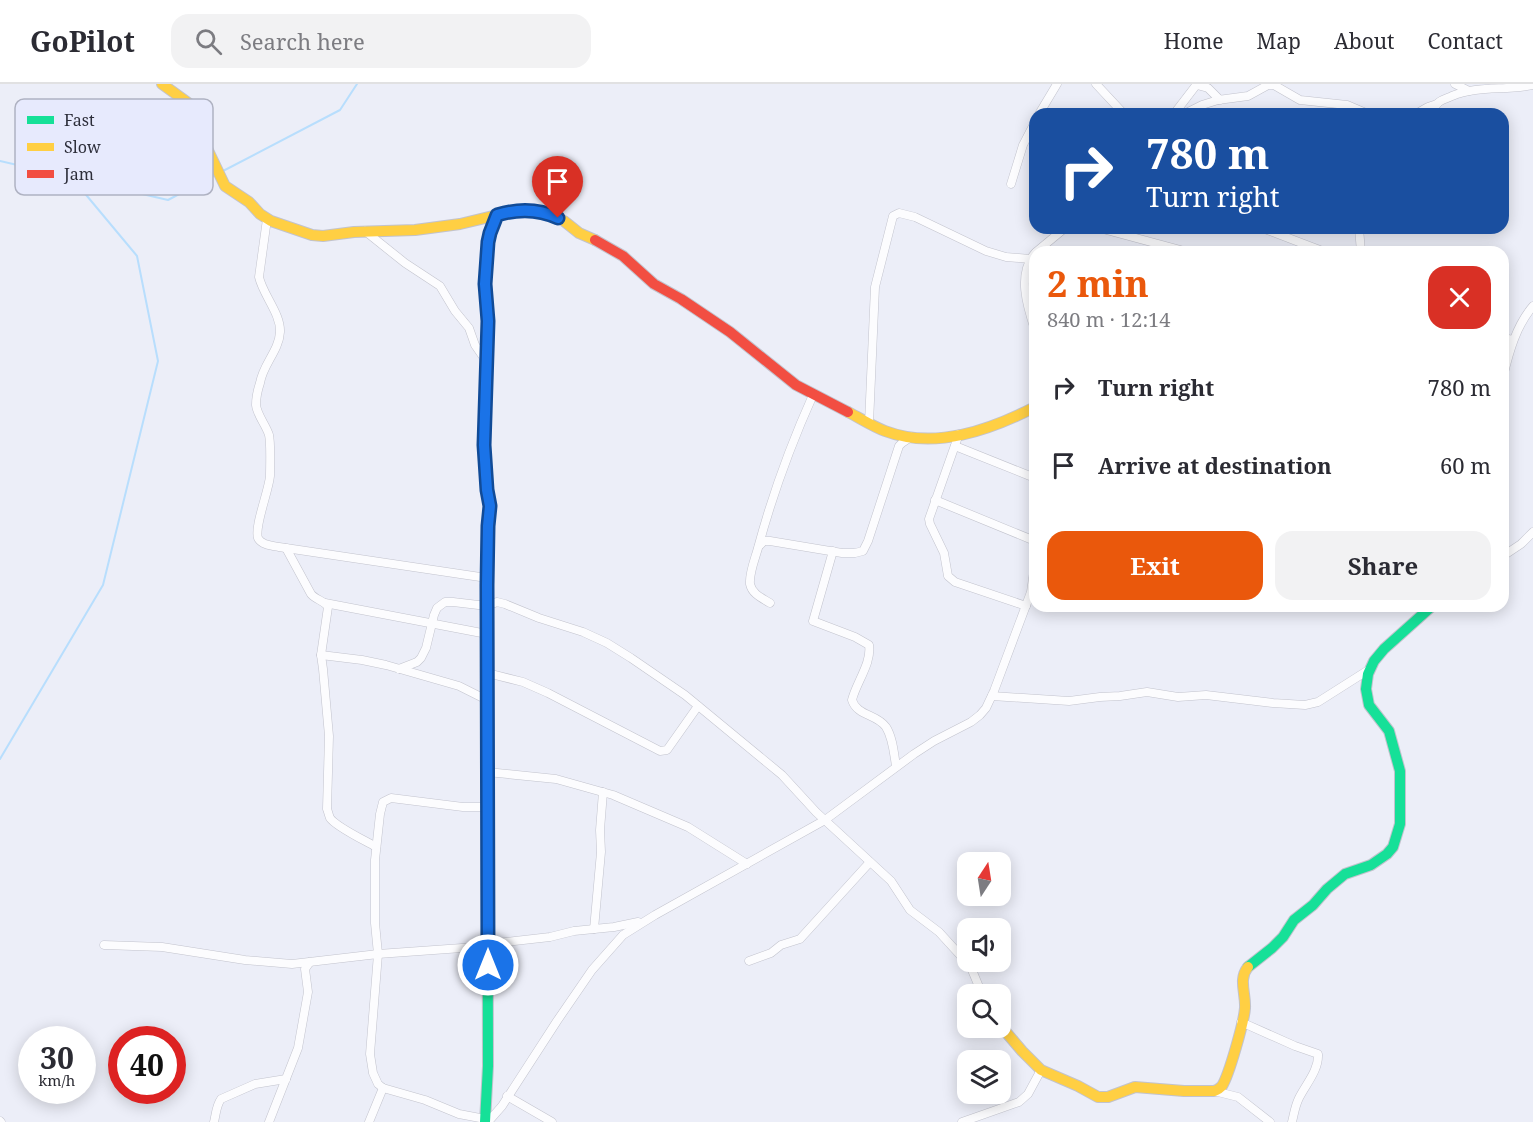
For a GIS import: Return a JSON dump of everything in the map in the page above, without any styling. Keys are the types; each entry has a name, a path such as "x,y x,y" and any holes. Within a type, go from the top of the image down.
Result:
{"street":[{"path":"162,84 183,99"},
{"path":"1043,108 1057,84"},
{"path":"1096,84 1118,108"},
{"path":"1455,84 1469,91"},
{"path":"1426,108 1460,93 1533,84"},
{"path":"1179,108 1197,85 1208,88 1220,100"},
{"path":"1196,108 1220,100 1248,96 1268,85 1274,85 1300,100 1347,105 1354,108"},
{"path":"1435,108 1437,104"},
{"path":"1011,184 1029,134"},
{"path":"213,161 225,186 249,202 260,214 267,219 316,235 425,229 476,221 514,210 531,211 558,218 579,233 601,242 623,256 654,284 717,323 796,385 891,433 928,440 1003,422 1029,410"},
{"path":"868,423 875,287 893,216 899,213 915,217 986,251 1006,257 1029,255"},
{"path":"486,1121 488,1066 487,578 490,506 484,445 488,321 486,266 490,233 497,215"},
{"path":"267,219 259,277 277,317 280,334 276,348 262,372 257,401 258,412 270,442 270,478 258,527 258,538 269,545 286,548 487,578"},
{"path":"365,231 405,263 440,286 455,311 469,328 475,345 486,361"},
{"path":"1044,246 1058,234"},
{"path":"1121,234 1166,246"},
{"path":"1278,234 1310,246"},
{"path":"1029,266 1025,282 1029,299"},
{"path":"1025,282 1029,283"},
{"path":"1509,357 1522,322 1533,306"},
{"path":"1509,339 1514,340"},
{"path":"770,603 758,596 750,584 750,577 780,479 813,395"},
{"path":"959,434 929,519 944,553 946,573 955,582 1026,606"},
{"path":"759,546 770,541 833,551 855,553 862,551 899,446 911,437"},
{"path":"955,446 1029,476"},
{"path":"935,500 1029,539"},
{"path":"1509,552 1533,532"},
{"path":"286,548 311,594 325,603 487,634"},
{"path":"833,551 813,621 855,637 869,645 867,662 852,700 854,707 884,725 891,742 896,766"},
{"path":"486,1121 507,1096 592,970 623,935 825,820 896,766 980,715 992,696 1029,598"},
{"path":"399,669 421,658 437,608 445,602 487,606 497,603 505,604 607,643 698,706 782,776 896,888 910,910 939,932 966,961 978,984"},
{"path":"325,603 328,611 321,656 329,736 327,809 334,823 376,847"},
{"path":"1214,1091 1223,1084 1245,1009 1243,975 1246,968 1272,948 1294,920 1345,874 1371,865 1393,847 1397,837 1400,814 1400,771 1389,731 1370,708 1367,682 1370,669 1380,652 1427,612"},
{"path":"321,656 372,662 399,669 459,686 487,700"},
{"path":"992,696 1069,701 1147,692 1178,697 1206,695 1305,705 1318,702 1370,669"},
{"path":"487,673 523,682 548,693 660,751 667,750 698,706"},
{"path":"487,772 556,779 603,792 688,827 747,864"},
{"path":"594,929 601,852 600,824 603,792"},
{"path":"486,1121 383,1088 373,1073 370,1054 378,954 374,910 376,847 383,802 395,799 463,807 488,807"},
{"path":"749,961 771,953 781,945 800,939 870,862"},
{"path":"104,945 162,947 245,960 292,964 378,954 476,947 645,921"},
{"path":"269,1122 298,1048 308,992 305,969 310,962"},
{"path":"1241,1022 1318,1054 1317,1064 1298,1100 1292,1122"},
{"path":"1011,1038 1041,1070 1101,1097 1135,1088 1214,1091 1238,1097 1270,1122"},
{"path":"962,1122 1019,1102 1028,1094 1041,1070"},
{"path":"214,1122 221,1099 255,1084 286,1079"},
{"path":"369,1122 383,1088"},
{"path":"507,1096 552,1122"}],"waterway":[{"path":"223,171 340,110 357,84"},
{"path":"0,161 15,164"},
{"path":"0,759 103,585 158,361 137,256 86,195"},
{"path":"146,195 168,200 177,195"}],"traffic: fast":[{"path":"486,382 488,321 485,284 488,242 497,215"},
{"path":"1248,967 1272,948 1283,937 1294,920 1345,874 1371,865 1393,847 1400,824 1400,771 1389,731 1369,705 1366,689 1368,674 1374,661 1384,649 1425,612"},
{"path":"485,1122 488,1066 487,631"}],"traffic: slow":[{"path":"162,84 183,99"},
{"path":"213,161 225,186 249,202 260,214 271,221 312,235 415,230 460,224 514,211 531,211 552,215 579,233 595,240"},
{"path":"848,412 885,431 904,436 943,438 981,430 1029,410"},
{"path":"1011,1038 1041,1070 1098,1097 1108,1097 1135,1087 1214,1091 1222,1086 1225,1080 1239,1036 1245,1008 1243,976 1248,967"}],"traffic: jam":[{"path":"595,240 623,256 654,284 730,332 796,385 848,412"},
{"path":"486,382 484,445 490,506 487,631"}],"route":[{"path":"488,965 487,585 490,500 487,490 484,445 488,321 485,284 488,242 497,215 514,210 531,211 558,218"}]}
